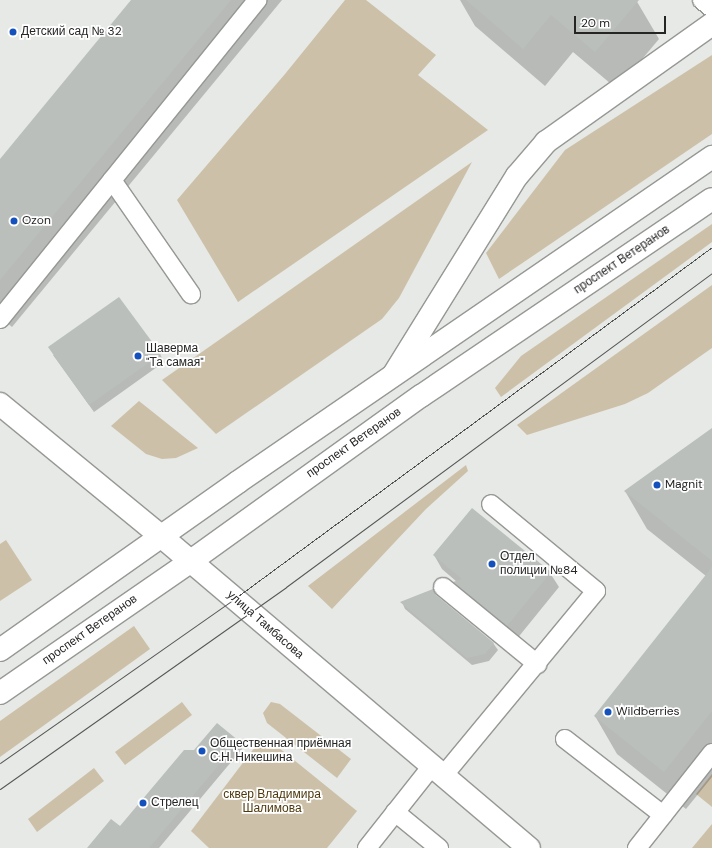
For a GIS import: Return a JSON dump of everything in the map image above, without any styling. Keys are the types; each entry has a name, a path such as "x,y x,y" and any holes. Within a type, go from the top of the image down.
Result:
{"main road":[{"path":"394,374 516,176 546,142 712,24"},
{"path":"0,650 394,374 712,157"},
{"name":"проспект Ветеранов","path":"0,693 191,562 371,430 712,199"},
{"name":"улица Тамбасова","path":"0,404 162,537 529,848"}],"lane":[{"path":"0,319 257,0"},
{"path":"702,0 712,8"},
{"path":"112,180 192,294"},
{"path":"367,848 395,812 438,771 537,664 596,591 491,504"},
{"path":"443,587 537,664"},
{"path":"565,738 663,815"},
{"path":"637,848 712,753"},
{"path":"395,812 439,848"}],"green space":[{"path":"345,0 366,0 436,55 418,75 488,130 238,302 177,200 285,74"},
{"path":"712,55 712,134 499,279 486,253 565,150"},
{"path":"472,162 399,298 382,319 216,434 162,380"},
{"path":"712,224 712,242 501,397 495,388 521,356"},
{"path":"712,285 712,348 648,393 625,404 527,435 517,425"},
{"path":"139,401 198,448 176,458 162,459 146,454 111,426"},
{"path":"466,465 468,471 426,509 332,609 308,586"},
{"path":"6,540 32,580 0,601 0,544"},
{"path":"134,626 150,649 0,757 0,721"},
{"path":"182,702 192,715 125,765 115,752"},
{"name":"сквер Владимира Шалимова","path":"271,702 280,704 351,759 337,778 267,723 263,713"},
{"name":"сквер Владимира Шалимова","path":"264,739 273,743 357,811 327,848 209,848 191,831 258,743"},
{"path":"94,768 104,781 37,832 28,819"},
{"path":"712,774 712,807 696,794"},
{"path":"712,824 712,848 692,848"}],"building":[{"path":"131,0 231,0 0,280 0,159"},
{"path":"466,0 639,0 595,52 551,15 523,49"},
{"path":"119,297 161,354 89,405 48,347"},
{"path":"712,428 712,561 624,491"},
{"name":"Отдел полиции №84","path":"472,508 551,572 507,626 453,582 462,579 433,555"},
{"path":"712,567 712,711 664,772 594,716"},
{"path":"433,589 436,595 494,643 485,654 467,658 400,602"},
{"path":"217,723 239,741 149,848 87,848 111,819 120,826 184,750 194,750"}],"tram line":[{"path":"0,763 234,599 712,247"},
{"path":"0,789 286,587 712,273"}],"place":[{"name":"Детский сад № 32","path":"13,32"},
{"name":"Ozon","path":"14,221"},
{"name":"Шаверма \"Та самая\"","path":"138,356"},
{"name":"Magnit","path":"657,485"},
{"name":"Отдел полиции №84","path":"492,564"},
{"name":"Wildberries","path":"608,712"},
{"name":"Общественная приёмная С.Н. Никешина","path":"202,751"},
{"name":"Стрелец","path":"143,803"}]}
